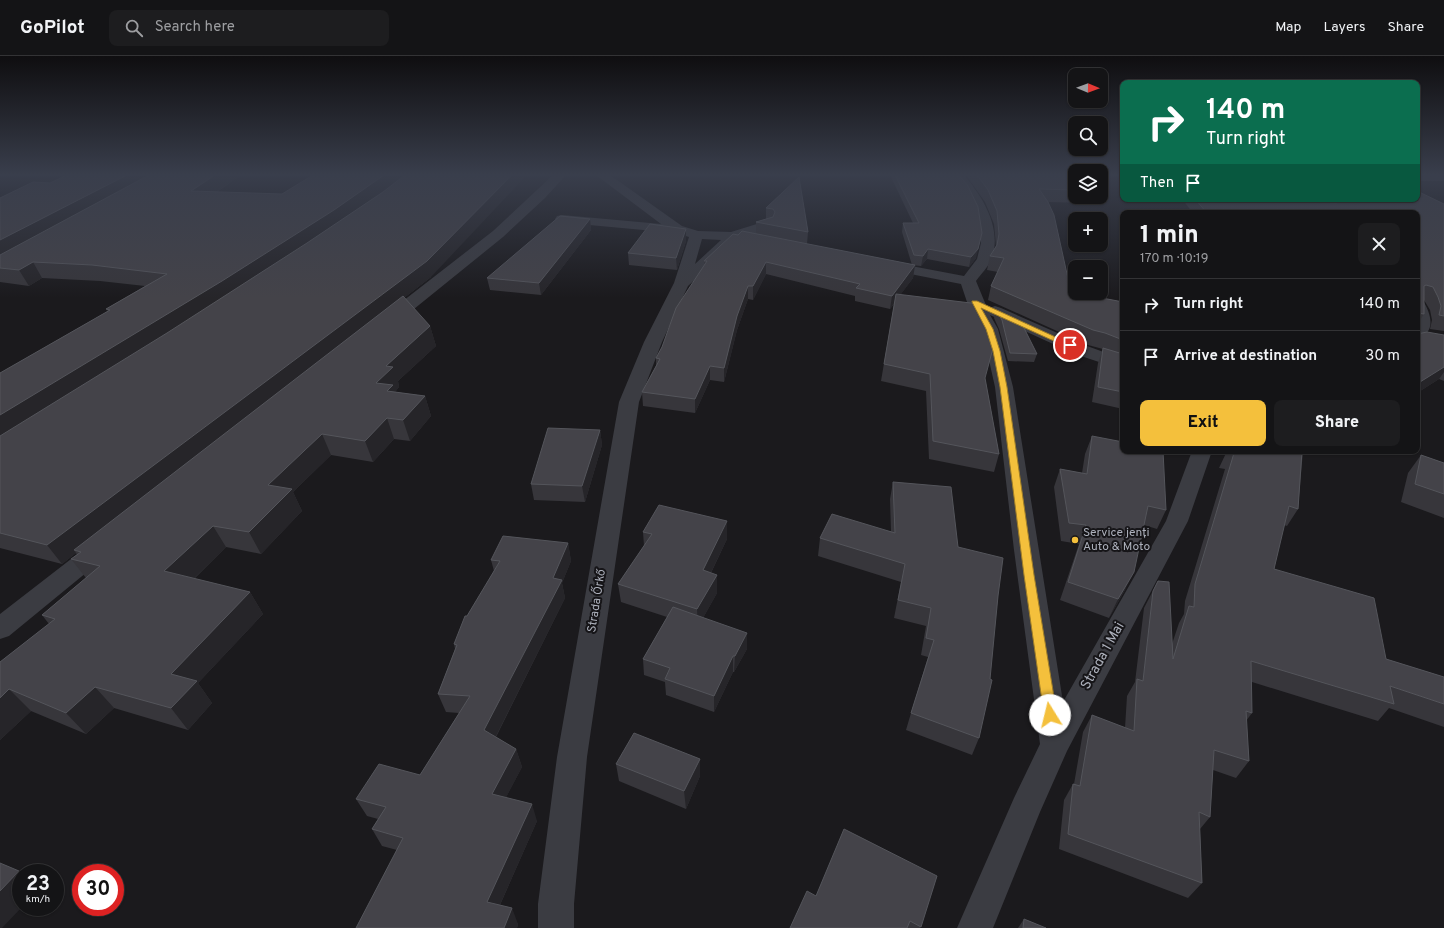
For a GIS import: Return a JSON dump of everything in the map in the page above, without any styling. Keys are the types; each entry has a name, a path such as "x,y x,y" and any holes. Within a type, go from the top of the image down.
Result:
{"street":[{"path":"373,332 485,244 517,216"},
{"path":"658,216 677,229"},
{"path":"968,281 984,259 988,243 984,216"},
{"path":"562,219 677,229 697,235 734,236"},
{"name":"Strada Őrkő","path":"681,284 734,236 762,233"},
{"name":"Strada Őrkő","path":"556,928 556,904 572,757 629,402 652,342 681,284 697,235"},
{"path":"876,263 968,281"},
{"path":"968,281 975,302 990,329 1004,387 1026,557 1055,744"},
{"path":"975,302 1081,350 1120,365"},
{"path":"1420,310 1424,319 1422,339"},
{"name":"Strada 1 Mai","path":"976,928 1025,809 1055,744 1177,521 1201,454"},
{"path":"0,629 118,535"}],"building":[{"path":"0,216 47,216 0,240"},
{"path":"73,216 325,216 222,281 0,415 0,373 110,310 106,309 167,274 92,265 33,262 19,270 0,268 0,255"},
{"path":"348,216 472,216 427,261 47,545 0,533 0,436 167,333"},
{"path":"560,216 590,219 539,283 487,278"},
{"path":"774,216 805,216 808,232 756,222"},
{"path":"915,216 979,216 982,233 978,249 971,257 928,249 923,256 914,255 903,223 919,223"},
{"path":"997,216 1054,216 1068,278 1068,300 1108,299 1120,301 1120,339 1093,330 991,286 1004,258 990,256 997,245 999,234"},
{"path":"1420,216 1444,216 1444,316 1439,315 1441,306 1433,287 1426,285 1424,286 1424,314 1420,313"},
{"path":"650,224 686,229 676,258 628,253"},
{"path":"742,231 915,265 892,296 856,288 860,284 766,262 753,286 748,286 737,316 724,368 710,366 695,399 642,392 660,359 656,358 662,347 676,308 707,261 704,261 733,234 738,235"},
{"path":"896,294 979,304 984,313 993,348 985,378 999,454 933,441 930,374 884,364"},
{"path":"403,296 430,326 386,366 393,367 376,383 393,385 387,391 425,396 403,420 387,418 365,441 322,434 268,485 292,489 249,532 213,526 164,571 250,592 171,674 197,681 171,708 95,687 66,713 9,689 0,698 0,662 55,619 42,615 100,566 71,559 81,552 74,550"},
{"path":"996,310 1021,322 1037,354 1010,353 1002,320"},
{"path":"1427,332 1444,335 1444,367 1420,382 1420,333"},
{"path":"1103,348 1120,353 1120,391 1098,387"},
{"path":"548,428 600,430 582,486 531,484"},
{"path":"1092,436 1120,441 1120,454 1163,454 1166,510 1148,506 1134,572 1118,599 1068,582 1086,525 1069,523 1060,469 1087,474"},
{"path":"1234,454 1302,454 1298,509 1289,506 1274,569 1374,598 1386,659 1444,677 1444,704 1390,686 1394,704 1251,661 1252,713 1246,711 1249,761 1214,750 1210,817 1199,812 1202,883 1068,834 1073,784 1080,786 1092,715 1134,731 1137,679 1143,681 1153,591 1158,581 1169,582 1173,659 1189,606 1194,607 1195,584"},
{"path":"1421,455 1444,463 1444,494 1415,484"},
{"path":"893,482 951,487 958,547 1003,558 990,679 992,680 979,738 911,713 934,640 926,638 931,608 898,600 905,564 820,538 832,514 895,533"},
{"path":"659,505 727,521 703,570 717,575 697,609 618,584 652,534 643,532"},
{"path":"503,536 568,543 553,578 562,580 484,730 516,749 492,794 532,804 487,902 512,908 504,928 356,928 403,838 372,829 386,807 356,799 379,764 420,775 470,696 438,694 457,645 454,644 465,616 467,616 500,561 491,560"},
{"path":"673,607 747,633 735,656 733,656 714,696 665,679 670,668 643,659"},
{"path":"634,733 700,759 684,791 616,764"},
{"path":"844,829 937,876 921,927 910,921 907,928 790,928 807,891 816,896"},
{"path":"0,863 12,868 12,878 0,891"},
{"path":"1024,919 1046,928 1023,928"}],"place":[{"name":"Service jenți Auto & Moto","path":"1075,540"}],"route":[{"path":"1050,715 1029,575 1004,387 990,329 975,302 1070,345"}]}
